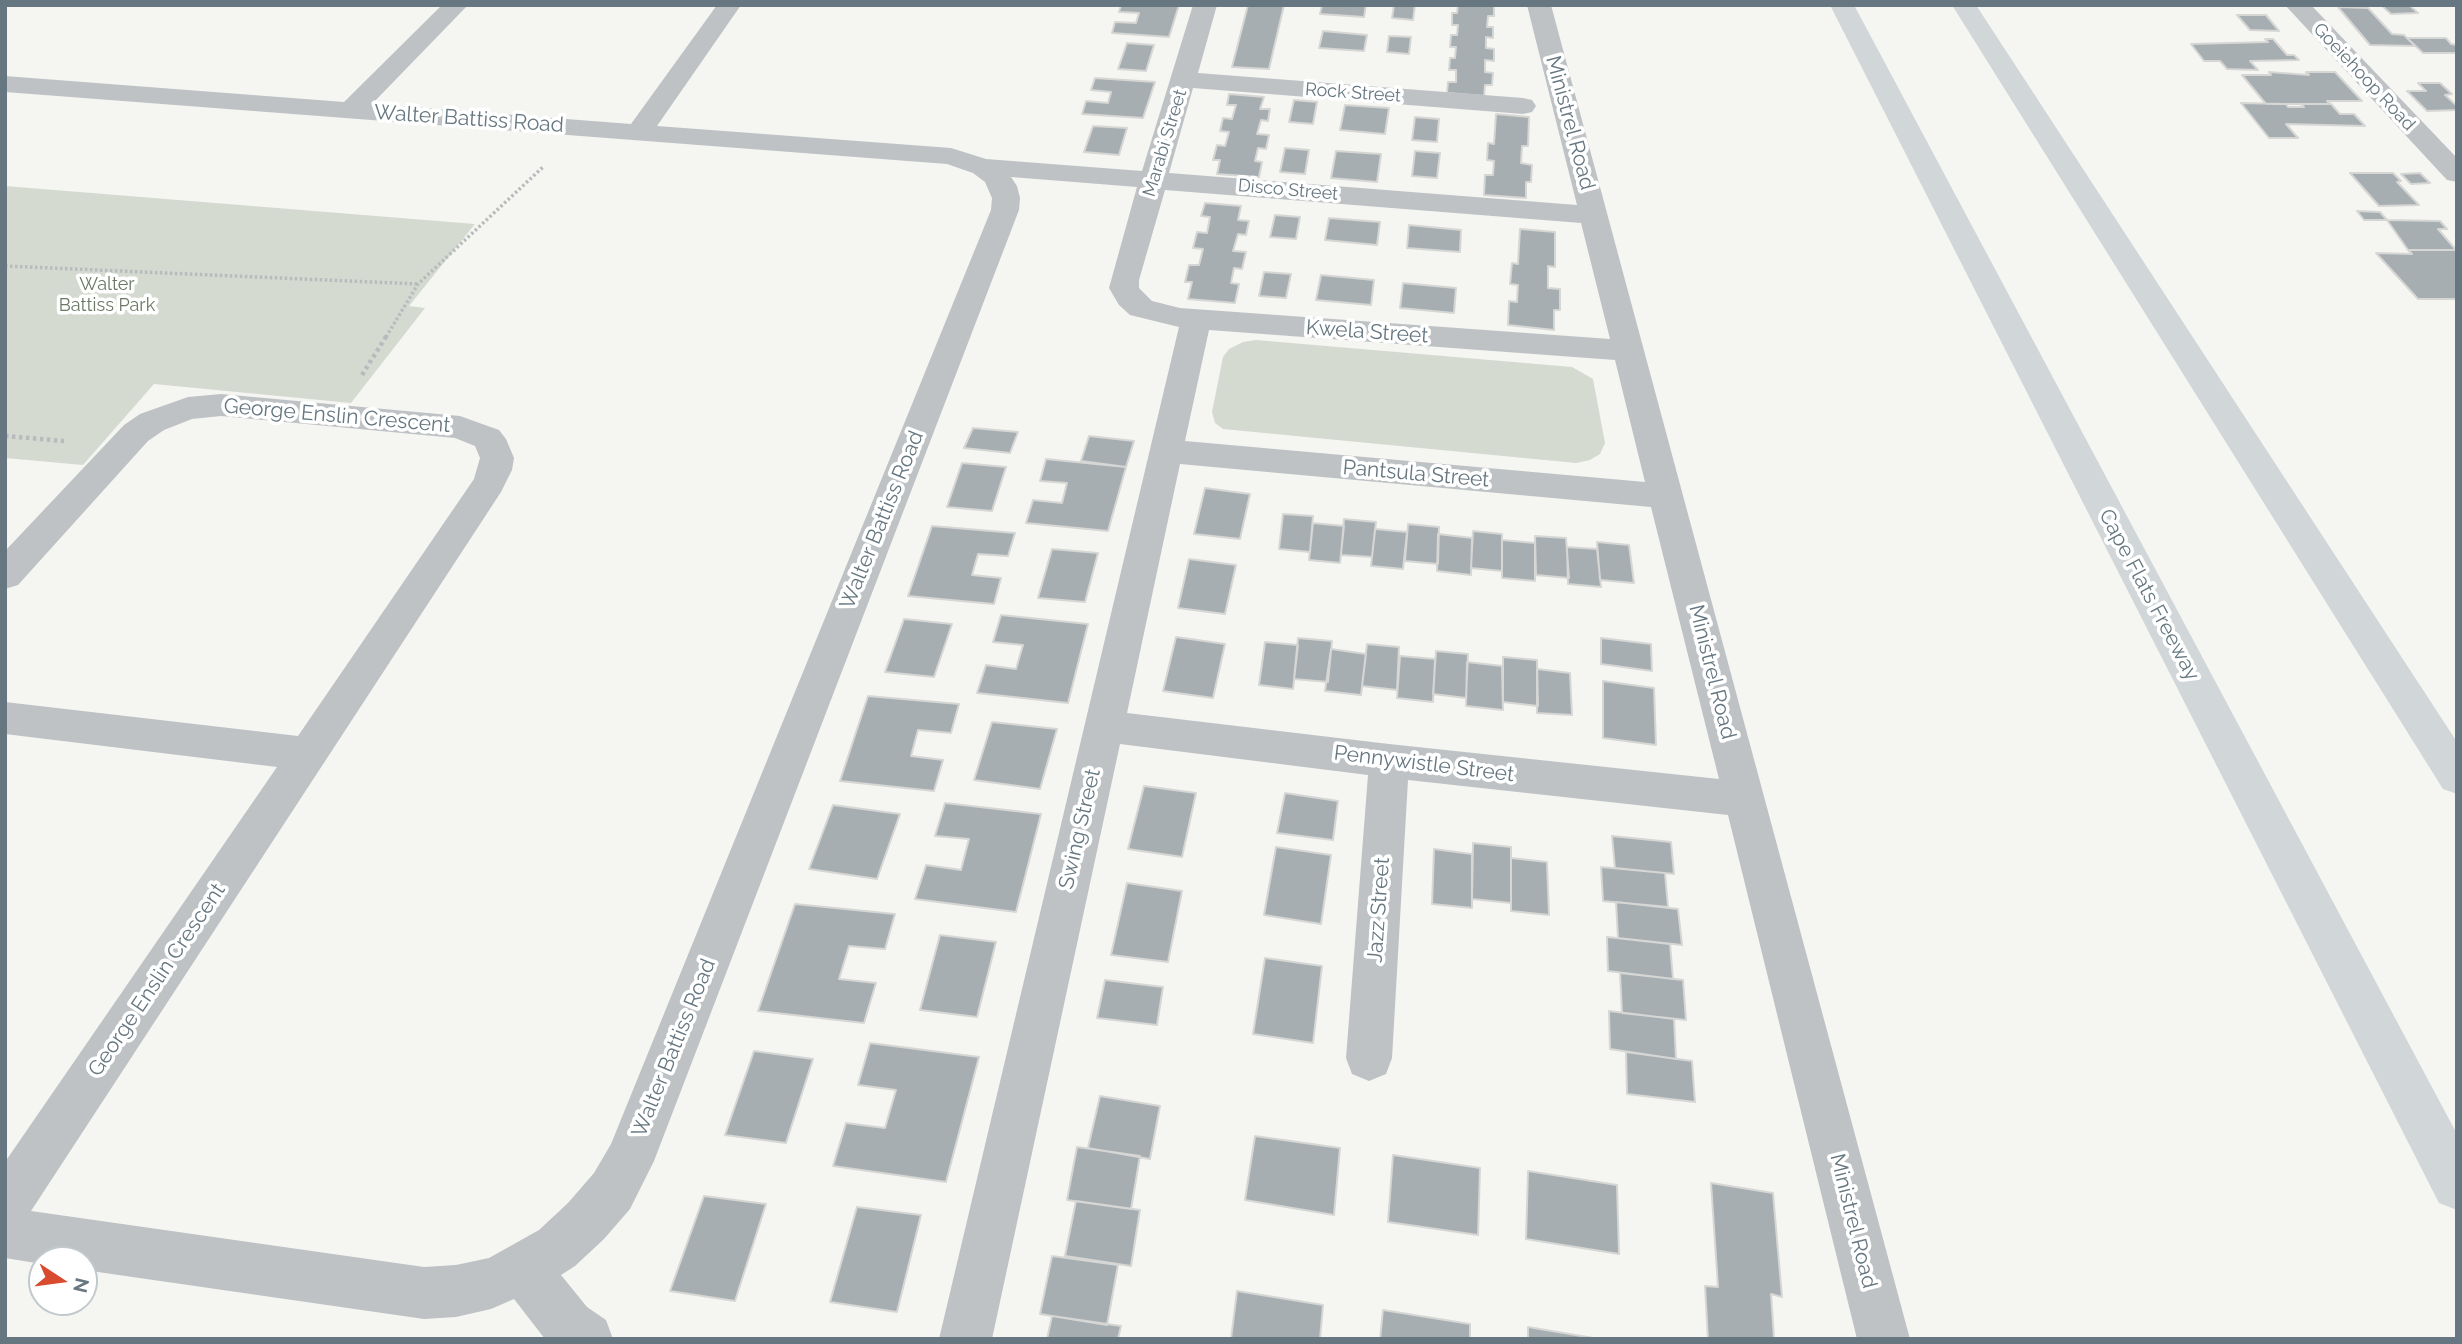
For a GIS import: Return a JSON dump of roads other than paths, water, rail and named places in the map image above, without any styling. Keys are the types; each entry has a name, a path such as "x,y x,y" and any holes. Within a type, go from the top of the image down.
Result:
{"highway":[{"name":"Cape Flats Freeway","path":"1842,5 2457,1185"},
{"path":"1964,5 2457,777"}],"street":[{"path":"351,110 456,5"},
{"path":"639,132 729,5"},
{"name":"Marabi Street","path":"1124,280 1205,5"},
{"name":"Ministrel Road","path":"1539,5 1884,1339"},
{"name":"Goeiehoop Road","path":"2297,5 2444,148 2457,174"},
{"name":"Rock Street","path":"1184,80 1523,106"},
{"name":"Walter Battiss Road","path":"5,84 951,156 984,167 1003,186 1006,198 1005,210 629,1161 612,1191 586,1222 557,1248 523,1269 491,1283 456,1291 424,1293 5,1233"},
{"name":"Disco Street","path":"984,167 1593,215"},
{"name":"Kwela Street","path":"1124,280 1130,298 1141,308 1196,319 1629,351"},
{"name":"Swing Street","path":"965,1339 1196,319"},
{"name":"George Enslin Crescent","path":"5,575 123,446 152,422 171,413 205,405 460,427 487,438 497,458 489,483 5,1206"},
{"name":"Pantsula Street","path":"1166,451 1667,496"},
{"path":"5,718 308,754"},
{"name":"Pennywistle Street","path":"1103,726 1389,761 1745,799"},
{"name":"Jazz Street","path":"1369,1058 1389,761"},
{"path":"523,1269 568,1326 587,1339"}],"park label":[{"name":"Walter Battiss Park","path":"107,295"}]}
